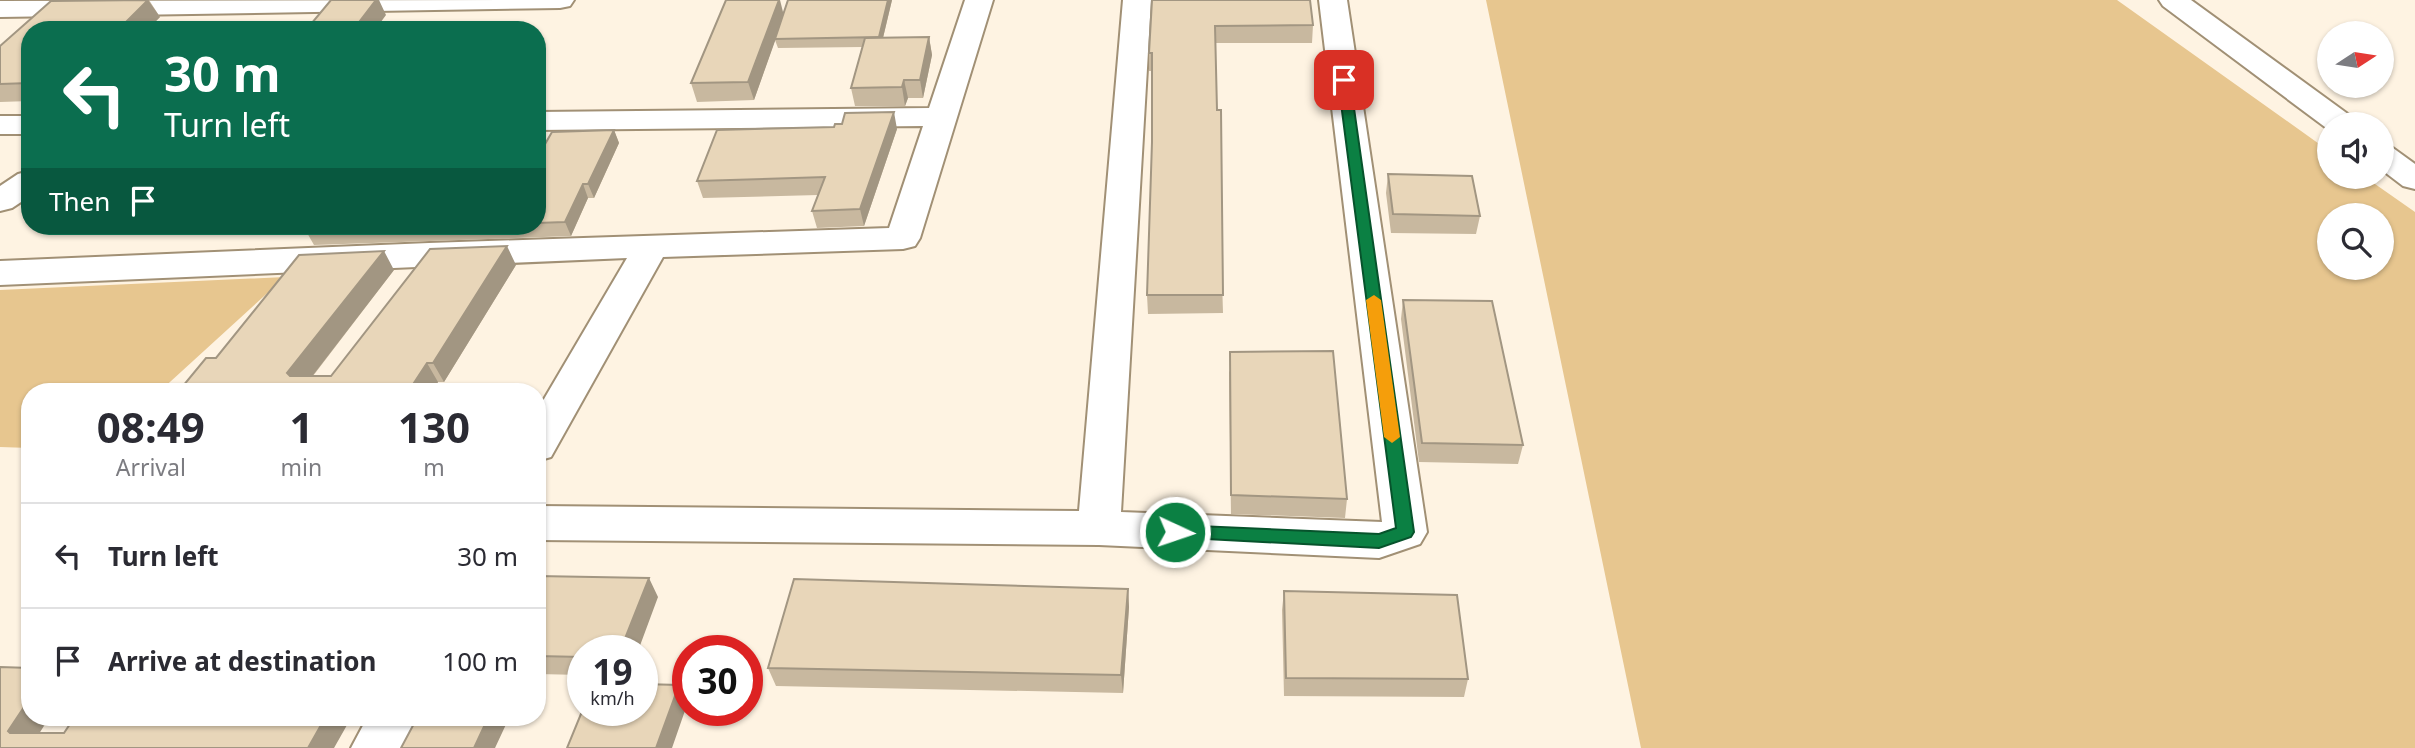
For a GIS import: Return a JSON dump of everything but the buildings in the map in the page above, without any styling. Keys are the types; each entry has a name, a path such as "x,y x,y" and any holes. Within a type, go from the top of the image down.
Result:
{"street":[{"path":"0,9 559,0"},
{"path":"0,274 429,254 903,237 978,0"},
{"path":"1099,528 1137,0"},
{"path":"546,523 1099,528 1379,541 1405,532 1333,0"},
{"path":"2173,0 2325,112"},
{"path":"271,21 298,3"},
{"path":"546,121 941,117"},
{"path":"0,125 21,125"},
{"path":"2394,164 2415,179"},
{"path":"0,201 21,187"},
{"path":"546,430 651,247"},
{"path":"405,286 429,254"},
{"path":"376,748 388,726"}],"shaded area":[{"path":"1486,0 2117,0 2317,142 2317,189 2382,189 2415,212 2415,748 1641,748"},
{"path":"285,277 169,383 21,383 21,448 0,447 0,290"}],"slow traffic":[{"path":"1374,300 1392,437"}],"route":[{"path":"1175,532 1379,541 1405,532 1344,80"}]}
